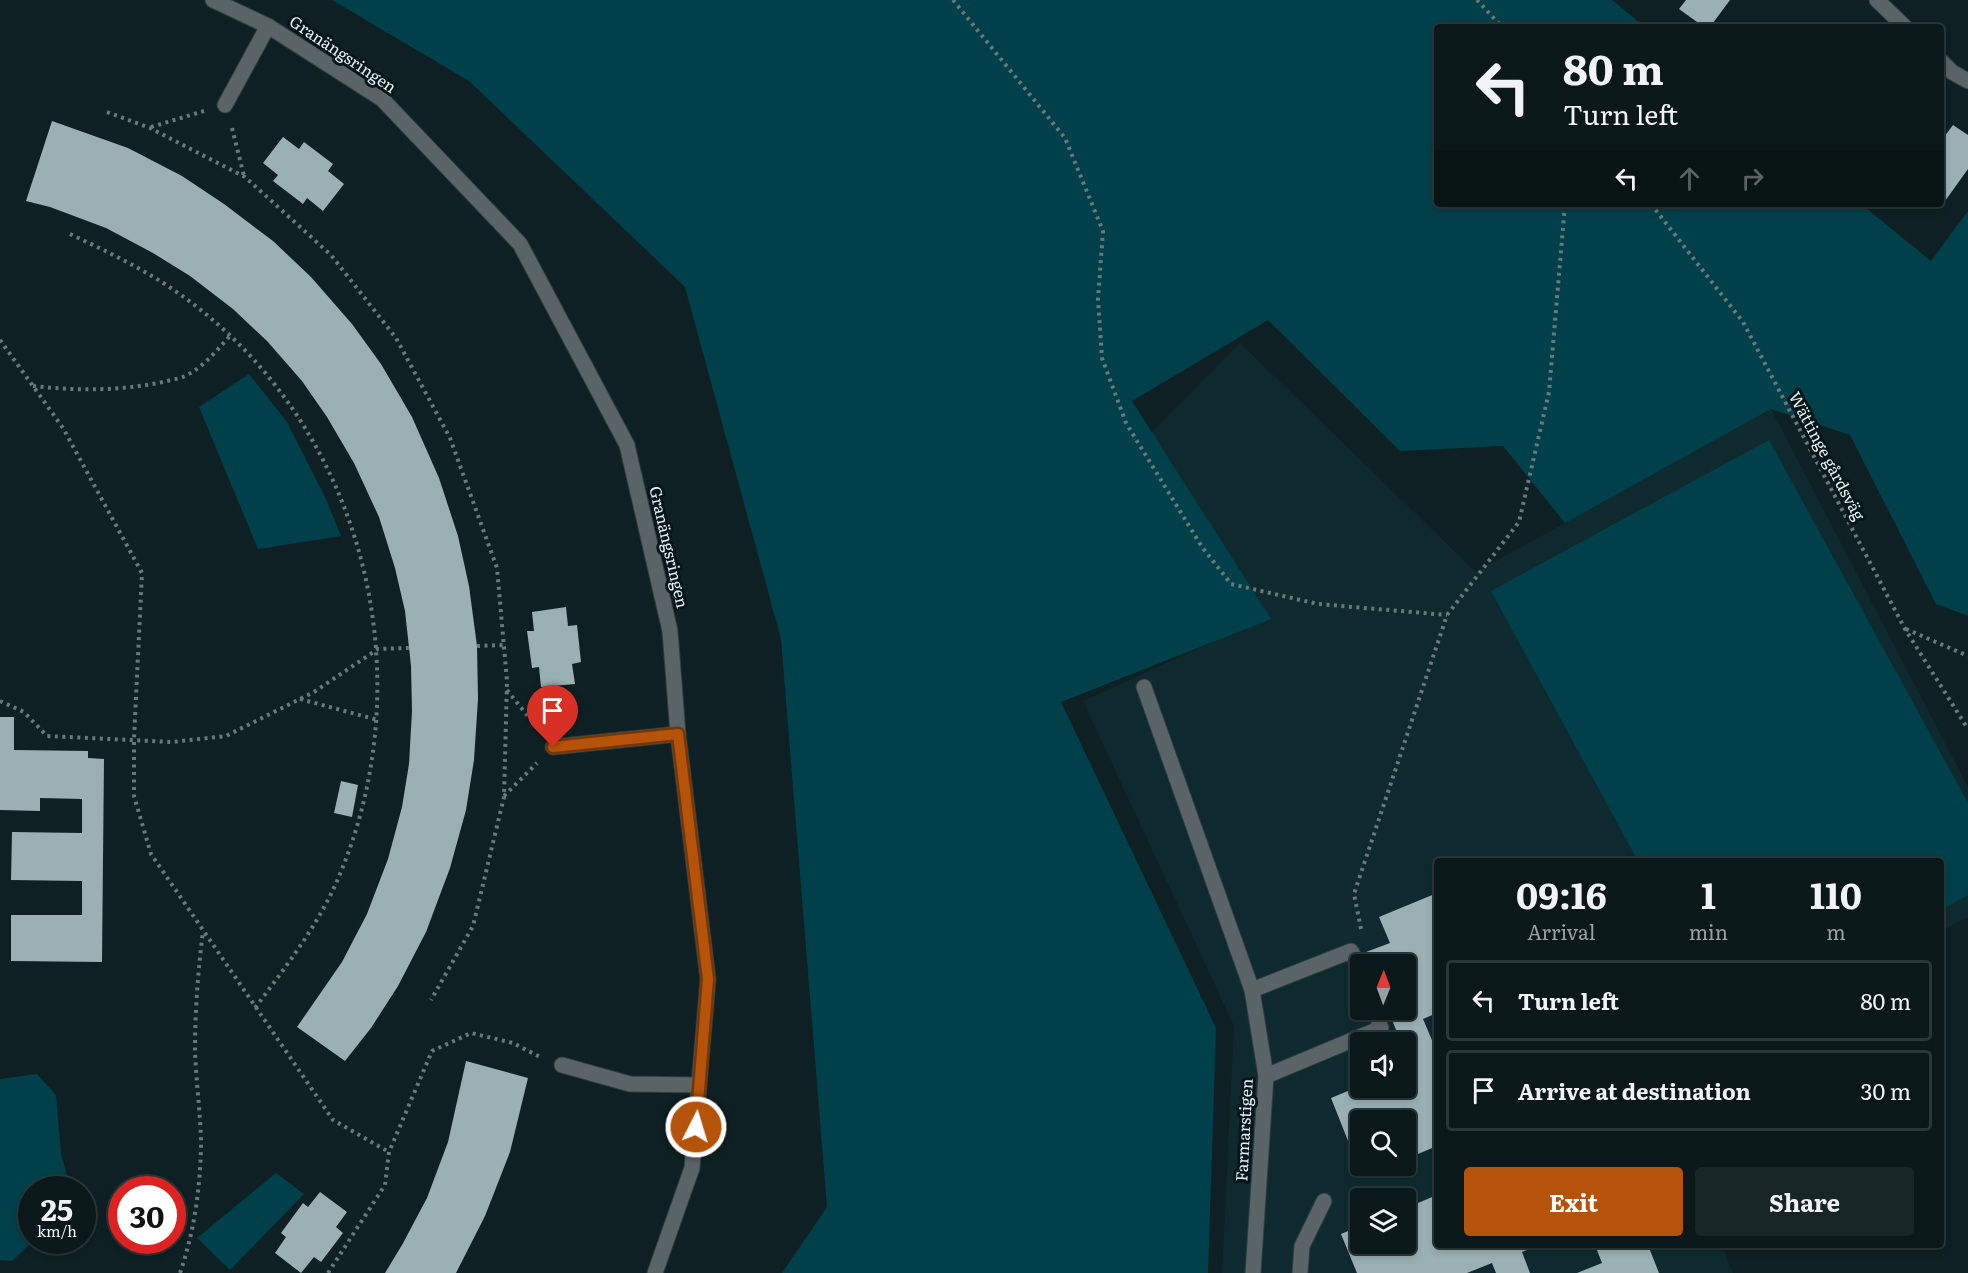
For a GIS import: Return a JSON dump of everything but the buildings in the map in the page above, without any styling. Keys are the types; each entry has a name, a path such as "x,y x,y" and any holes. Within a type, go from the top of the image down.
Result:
{"street":[{"name":"Granängsringen","path":"213,0 268,26 382,99 520,244 627,446 670,631 678,734 708,979 692,1168 655,1273"},
{"path":"1877,0 1902,24"},
{"path":"225,105 268,26"},
{"path":"1944,64 1952,72 1968,81"},
{"name":"Farmarstigen","path":"1144,687 1252,990 1266,1076 1253,1273"},
{"path":"553,747 678,734"},
{"path":"1252,990 1351,951 1353,954"},
{"path":"1266,1076 1381,1028 1378,1020"},
{"path":"562,1065 630,1084 699,1085"},
{"path":"1300,1273 1302,1246 1324,1201"}],"path":[{"path":"953,0 1065,138 1103,231 1098,299 1102,358 1126,423 1202,547 1232,584 1318,604 1447,615"},
{"path":"1478,0 1499,24"},
{"path":"150,128 225,105 245,177"},
{"path":"106,112 150,128 245,177 331,255 396,338 450,438 497,568 507,681 504,797 473,926 431,1000"},
{"path":"1351,951 1362,927 1354,894 1447,615 1519,522 1549,392 1565,207"},
{"name":"Wättinge gårdsväg","path":"1653,207 1743,322 1905,629 1968,729"},
{"path":"70,234 128,261 172,290 230,336 277,389 317,448 347,511 367,579 378,649 378,720 365,799 340,874 303,945 255,1008"},
{"path":"32,386 69,390 106,390 145,386 183,377 203,365 230,336"},
{"path":"0,340 63,428 142,573 134,739 134,796 151,854 333,1120 389,1152"},
{"path":"1905,629 1968,656"},
{"path":"477,646 504,645"},
{"path":"0,701 24,712 47,736 172,742 226,736 299,699 378,649 409,648"},
{"path":"299,699 378,720"},
{"path":"180,1273 192,1227 201,1146 195,1051 196,997 203,931"},
{"path":"328,1273 385,1185 389,1152 432,1051 471,1033 513,1043 538,1057 562,1065"}],"shaded area":[{"path":"332,0 1612,0 1641,24 1434,24 1434,207 1865,207 1931,261 1968,211 1968,616 1936,604 1850,435 1771,409 1565,523 1503,446 1400,451 1268,320 1132,401 1271,619 1061,702 1216,1028 1208,1273 782,1273 827,1207 781,639 685,287 469,81"},
{"path":"1240,343 1476,572 1771,409 1968,787 1968,917 1944,929 1944,858 1434,858 1434,1248 1722,1248 1733,1273 1222,1273 1234,1026 1083,701 1226,636 1124,460"},
{"path":"249,374 287,422 326,499 341,536 258,549 199,407"},
{"path":"1769,440 1968,803 1968,895 1944,908 1944,858 1636,858 1491,591"},
{"path":"37,1074 56,1095 61,1154 67,1176 18,1176 19,1254 12,1261 0,1260 0,1079"},
{"path":"276,1173 304,1194 230,1270 197,1238"}],"route":[{"path":"553,747 678,734 708,979 696,1127"}]}
